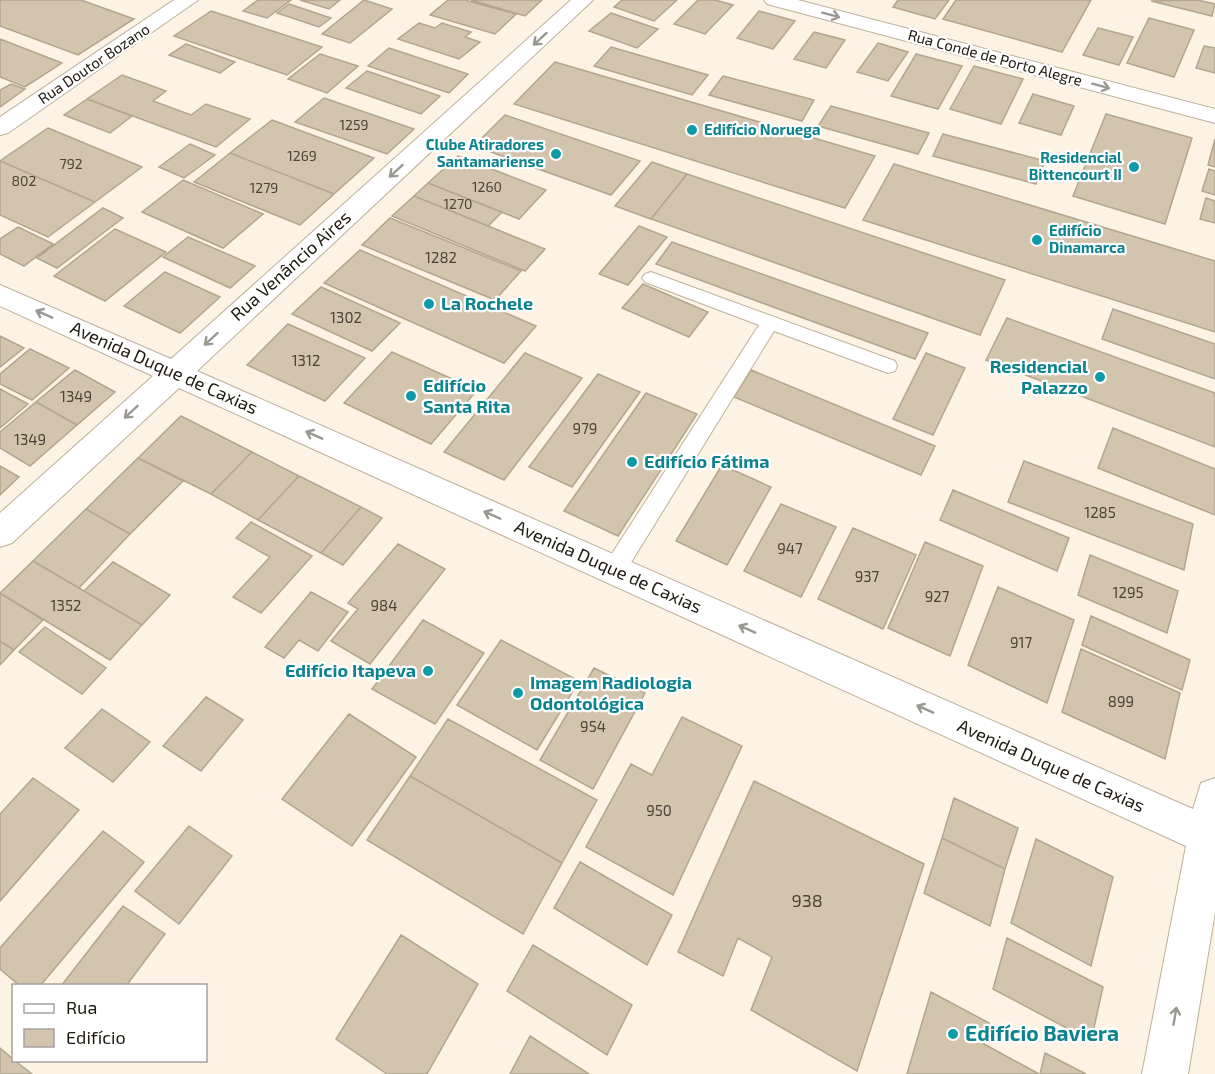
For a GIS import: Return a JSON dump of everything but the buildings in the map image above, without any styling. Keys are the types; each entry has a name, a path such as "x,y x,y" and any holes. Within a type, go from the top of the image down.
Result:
{"street":[{"name":"Rua Doutor Bozano","path":"0,128 188,0"},
{"name":"Rua Venâncio Aires","path":"0,533 583,0"},
{"name":"Rua Conde de Porto Alegre","path":"774,0 1215,116"},
{"name":"Avenida Duque de Caxias","path":"0,295 614,570 1213,824"},
{"path":"1165,1074 1213,824"}],"lane":[{"path":"651,278 888,366"},
{"path":"614,570 770,322"}],"place":[{"name":"Edifício Noruega","path":"692,130"},
{"name":"Clube Atiradores Santamariense","path":"556,154"},
{"name":"Residencial Bittencourt II","path":"1134,167"},
{"name":"Edifício Dinamarca","path":"1037,240"},
{"name":"La Rochele","path":"429,304"},
{"name":"Residencial Palazzo","path":"1100,377"},
{"name":"Edifício Santa Rita","path":"411,396"},
{"name":"Edifício Fátima","path":"632,462"},
{"name":"Edifício Itapeva","path":"428,671"},
{"name":"Imagem Radiologia Odontológica","path":"518,693"},
{"name":"Edifício Baviera","path":"953,1034"}]}
